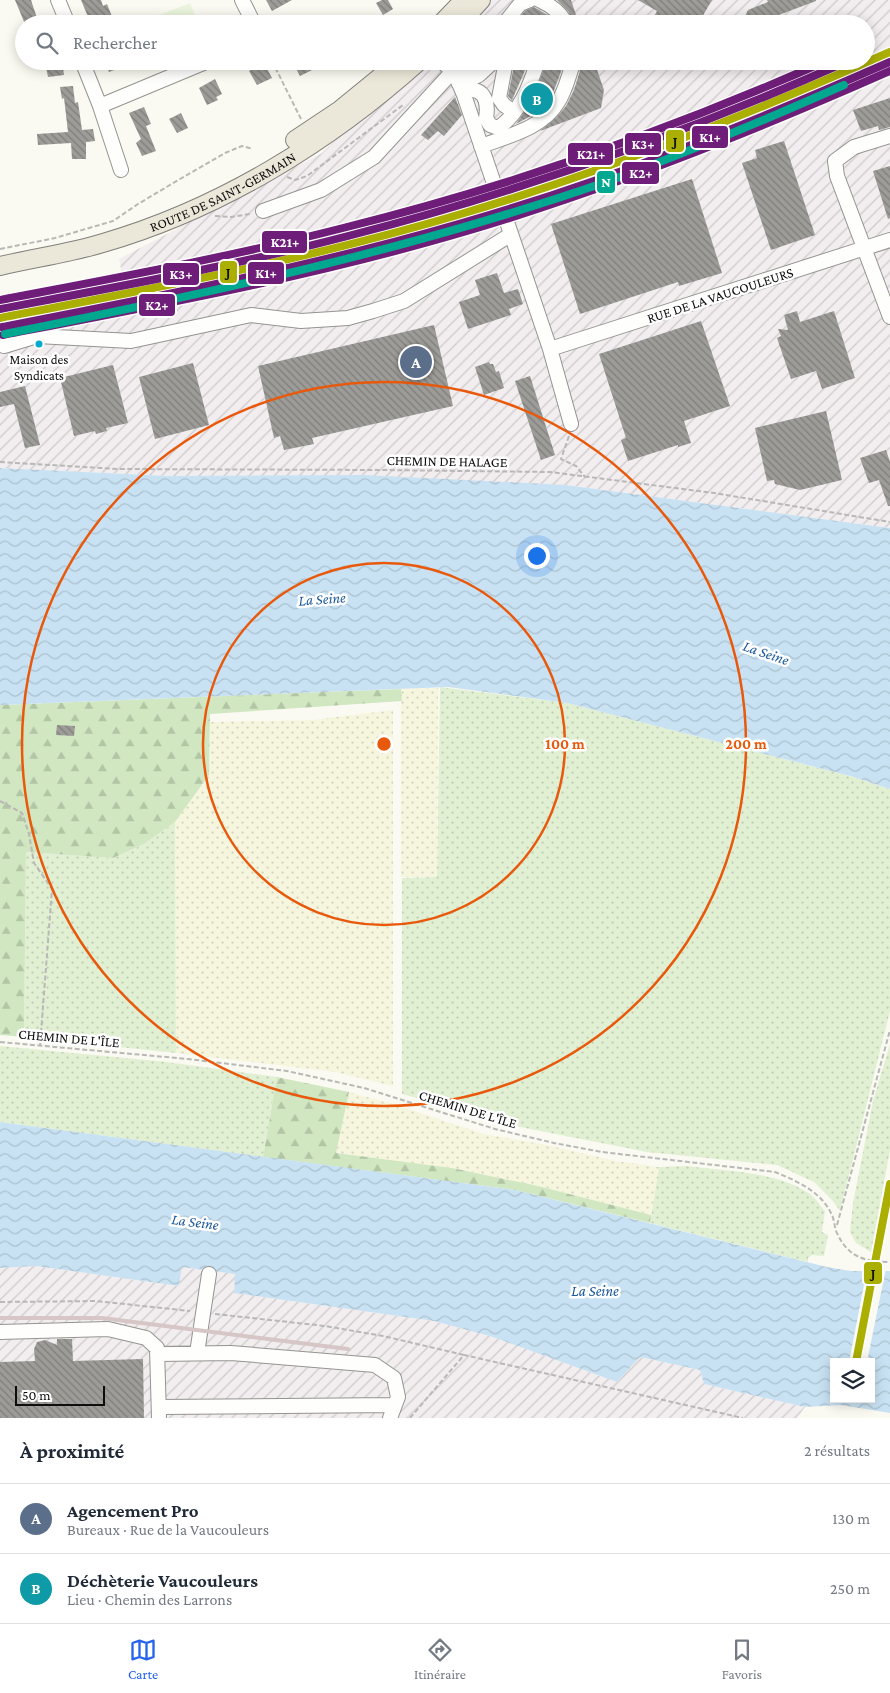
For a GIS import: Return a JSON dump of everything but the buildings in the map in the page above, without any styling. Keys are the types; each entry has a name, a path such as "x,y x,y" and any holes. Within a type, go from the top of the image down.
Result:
{"main road":[{"path":"450,15 464,0"},
{"path":"467,15 481,0"},
{"path":"33,258 123,227 178,205 239,174 340,110 389,70"},
{"name":"ROUTE DE SAINT-GERMAIN","path":"0,266 104,243 161,223 226,193 266,172 327,134 387,89 409,70"}],"street":[{"path":"58,0 64,15"},
{"path":"242,0 250,15"},
{"path":"511,15 520,4 530,0"},
{"path":"539,0 550,5 560,15"},
{"path":"86,70 100,106 121,170"},
{"path":"100,106 186,70"},
{"path":"263,211 321,190 374,157 452,73 466,70"},
{"path":"452,73 479,75 484,70"},
{"path":"504,70 499,98 504,105 514,112"},
{"path":"452,73 471,89 479,91 485,99 488,110 486,118 490,125 498,128 506,123 514,112 529,88 535,70"},
{"path":"481,146 529,128 548,116 559,101 571,70"},
{"path":"452,73 481,146 550,349 571,424"},
{"path":"890,136 854,148 835,161 837,176 890,317"},
{"path":"4,346 37,336 131,340 252,316 301,321 348,318 404,301 510,235"},
{"name":"RUE DE LA VAUCOULEURS","path":"550,349 890,240"},
{"path":"197,1353 209,1274"},
{"path":"0,1332 108,1329 146,1338 157,1348 159,1413 393,1412 398,1397 394,1378 375,1364 231,1353 158,1354"}],"path":[{"path":"276,70 307,132"},
{"path":"285,176 295,180 307,176 404,104"},
{"path":"0,249 55,238 113,221 138,204 225,153 242,146 253,149"},
{"path":"571,424 561,459 576,466 585,477"},
{"name":"CHEMIN DE HALAGE","path":"0,462 118,469 550,472 714,493 890,522"},
{"path":"0,801 22,813 29,834 34,863 52,890 40,1046"},
{"path":"836,1227 890,1030"},
{"name":"CHEMIN DE L'ÎLE","path":"0,1042 188,1059 287,1071 364,1088 495,1129 554,1143 602,1152 776,1172 801,1183 819,1198 831,1213 836,1233 845,1247 856,1256 870,1262 890,1262"},
{"path":"0,1302 96,1301 325,1326 382,1336 743,1418"},
{"path":"410,1418 464,1355"}],"shaded area":[{"path":"486,0 890,0 890,528 566,485 170,476 0,468 0,329 128,303 119,259 322,153 410,70 875,70 875,15 470,15"},
{"path":"36,1266 179,1286 182,1267 236,1274 234,1293 434,1321 493,1337 617,1382 640,1357 700,1370 704,1384 805,1407 797,1418 0,1418 0,1268"}],"green space":[{"path":"190,3 195,15 159,15"},
{"path":"440,687 567,703 854,777 890,789 890,1011 840,1211 814,1182 777,1165 647,1152 520,1127 402,1094 402,878 437,877"},
{"path":"438,688 437,877 401,877 401,689"},
{"path":"401,689 402,701 210,714 209,775 175,822 144,844 113,858 26,852 24,1037 0,1035 0,705"},
{"path":"393,710 393,1086 335,1072 176,1053 175,822 209,775 210,722 312,720"},
{"path":"175,822 176,1053 24,1037 26,852 113,858 144,844"},
{"path":"890,1044 890,1150 871,1252 856,1243 850,1232 853,1203 873,1101"},
{"path":"0,1046 167,1062 277,1077 263,1157 0,1122"},
{"path":"277,1077 349,1092 336,1153 452,1168 538,1186 651,1215 650,1223 515,1190 263,1157"},
{"path":"349,1092 393,1104 484,1134 547,1145 616,1161 659,1167 651,1215 538,1186 452,1168 336,1153"},
{"path":"686,1166 766,1176 797,1186 810,1194 825,1211 822,1232 828,1235 824,1256 812,1255 808,1258 808,1262 650,1223 659,1167"}],"water":[{"path":"0,468 170,476 365,475 566,485 890,528 890,789 854,777 567,703 448,687 0,705"},
{"name":"La Seine","path":"0,1122 515,1190 827,1267 851,1271 890,1271 890,1413 841,1405 805,1407 704,1384 700,1370 640,1357 617,1382 493,1337 434,1321 234,1293 235,1274 182,1267 179,1286 36,1266 0,1268"}],"pier":[{"path":"886,1268 868,1358 850,1358 867,1269"}],"railway":[{"path":"0,1318 102,1318 348,1349"}],"transit line":[{"name":"J","path":"875,58 890,52"},
{"name":"K1+","path":"875,68 890,62"},
{"name":"K21+","path":"0,300 172,267 405,212 588,155 708,110 805,70"},
{"name":"K3+","path":"0,309 174,276 261,257 412,219 602,159 726,113 827,70"},
{"name":"J","path":"0,318 290,259 461,214 570,179 678,140 848,70"},
{"name":"K1+","path":"2,327 175,293 348,254 517,207 679,150 871,70"},
{"name":"K2+","path":"3,335 295,276 467,231 628,178 681,158 786,116 890,71"},
{"name":"N","path":"5,334 307,269 456,229 530,207 634,172 725,136 844,85"},
{"name":"J","path":"857,1358 890,1184"}],"place":[{"name":"Déchèterie Vaucouleurs","path":"537,99"},
{"name":"Maison des Syndicats","path":"39,344"},
{"name":"Agencement Pro","path":"416,362"}]}
